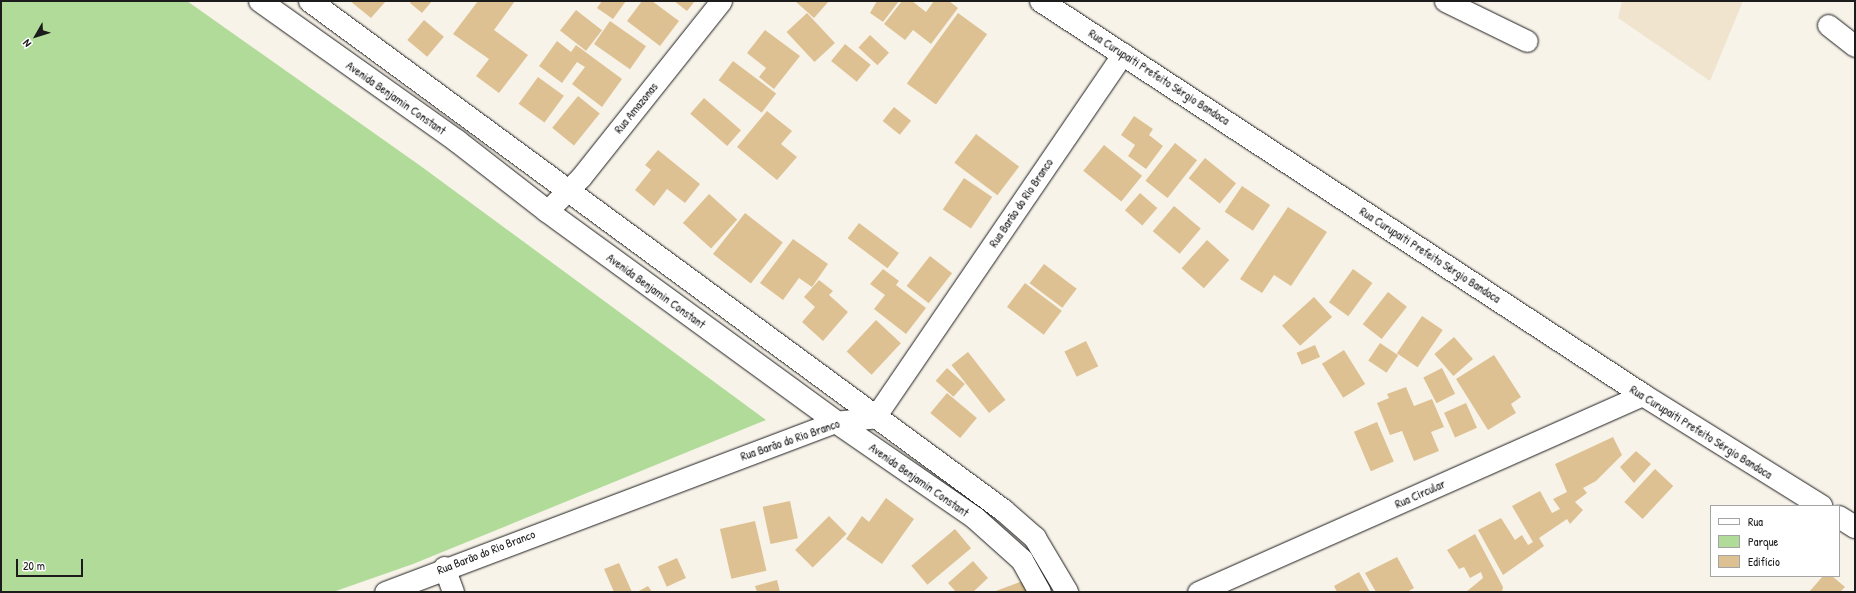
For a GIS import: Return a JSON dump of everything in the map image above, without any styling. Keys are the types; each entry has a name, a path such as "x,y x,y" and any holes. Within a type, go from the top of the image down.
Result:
{"main road":[{"name":"Avenida Benjamin Constant","path":"310,1 1003,510 1036,538 1067,592"},
{"name":"Rua Curupaiti Prefeito Sérgio Bandoca","path":"1041,1 1643,395 1819,505"},
{"name":"Avenida Benjamin Constant","path":"263,2 457,141 547,211 836,422 974,518 1022,560 1040,592"},
{"path":"1840,518 1855,527"}],"street":[{"name":"Rua Amazonas","path":"547,211 569,191 721,1"},
{"path":"1445,1 1527,42"},
{"path":"1828,25 1855,46"},
{"name":"Rua Barão do Rio Branco","path":"385,592 444,568 836,422 875,417 1123,54"},
{"name":"Rua Circular","path":"1198,592 1643,395"},
{"path":"444,568 453,592"}],"shaded area":[{"path":"1622,1 1743,1 1710,81 1618,18"}],"green space":[{"path":"1,1 187,1 422,167 766,420 413,564 333,592 1,592"}],"building":[{"path":"350,1 386,1 371,18"},
{"path":"411,1 432,1 422,13 410,3"},
{"path":"478,1 515,1 494,30 528,55 499,93 476,76 489,59 453,34"},
{"path":"602,1 626,1 613,19 597,8"},
{"path":"642,1 652,1 679,21 660,46 627,21"},
{"path":"674,1 695,1 687,11"},
{"path":"795,1 829,1 814,18"},
{"path":"877,1 899,1 883,22 870,13"},
{"path":"902,1 912,1 926,12 934,1 949,1 958,8 931,44 913,30 905,40 884,24"},
{"path":"576,10 602,30 586,51 560,30"},
{"path":"807,13 835,43 814,62 787,32"},
{"path":"958,13 987,34 936,105 907,83"},
{"path":"424,20 444,37 427,57 407,40"},
{"path":"610,21 646,46 630,69 594,44"},
{"path":"765,30 800,56 774,89 759,77 766,68 747,53"},
{"path":"870,35 889,53 877,65 858,47"},
{"path":"557,41 571,52 576,45 622,79 602,107 572,84 585,67 577,62 562,83 539,66"},
{"path":"845,44 871,65 857,82 831,61"},
{"path":"733,61 776,93 762,113 719,80"},
{"path":"538,77 564,96 544,123 519,104"},
{"path":"578,96 600,114 574,145 552,128"},
{"path":"704,98 741,130 727,146 690,114"},
{"path":"894,107 911,121 900,135 883,121"},
{"path":"767,111 792,131 781,144 797,157 777,180 737,147"},
{"path":"1134,116 1153,129 1149,135 1163,146 1146,169 1128,156 1135,145 1121,135"},
{"path":"976,134 1019,166 997,195 954,163"},
{"path":"1175,143 1197,160 1168,198 1145,181"},
{"path":"1104,145 1142,176 1121,201 1083,171"},
{"path":"658,150 700,184 685,203 667,189 654,206 635,190 651,170 645,165"},
{"path":"1205,158 1236,183 1220,203 1189,178"},
{"path":"964,178 992,197 971,229 943,210"},
{"path":"1242,186 1270,205 1253,231 1225,212"},
{"path":"1140,193 1157,208 1142,225 1125,210"},
{"path":"709,194 737,219 711,248 683,223"},
{"path":"1174,206 1201,228 1180,254 1153,231"},
{"path":"1288,207 1327,232 1291,286 1274,275 1262,293 1240,279"},
{"path":"745,213 783,243 751,284 713,254"},
{"path":"859,223 899,253 887,268 848,238"},
{"path":"793,239 828,264 812,287 799,278 783,300 760,283"},
{"path":"1207,240 1229,260 1204,288 1182,268"},
{"path":"930,256 952,273 929,303 907,286"},
{"path":"1044,264 1077,289 1062,308 1030,283"},
{"path":"883,269 899,281 896,285 926,308 906,334 874,309 885,295 870,284"},
{"path":"1353,269 1372,283 1348,316 1329,302"},
{"path":"819,280 833,291 829,295 848,312 823,341 802,322 815,307 804,297"},
{"path":"1025,283 1062,311 1044,335 1007,307"},
{"path":"1388,292 1407,307 1382,339 1363,324"},
{"path":"1314,297 1332,317 1300,346 1282,326"},
{"path":"1422,316 1443,330 1418,367 1397,353"},
{"path":"876,320 901,343 872,375 847,351"},
{"path":"1454,337 1473,359 1453,376 1434,354"},
{"path":"1086,341 1098,366 1077,377 1064,352"},
{"path":"1380,343 1398,355 1386,373 1368,360"},
{"path":"1315,345 1320,357 1302,365 1297,353"},
{"path":"1344,350 1365,384 1343,398 1322,364"},
{"path":"968,352 1006,400 989,413 951,365"},
{"path":"1494,355 1521,397 1511,404 1516,413 1488,430 1456,379"},
{"path":"947,368 965,384 953,397 936,381"},
{"path":"1442,368 1455,394 1436,403 1423,378"},
{"path":"1406,387 1414,406 1432,399 1444,427 1431,432 1439,451 1414,461 1402,431 1390,435 1377,403 1389,398 1387,394"},
{"path":"947,393 977,418 960,438 930,413"},
{"path":"1466,403 1477,428 1455,437 1444,413"},
{"path":"1377,422 1394,462 1371,471 1354,432"},
{"path":"1613,437 1622,455 1596,481 1583,488 1587,493 1575,502 1583,510 1570,524 1567,519 1539,538 1544,546 1503,575 1478,530 1501,518 1515,540 1522,535 1528,545 1533,542 1512,506 1540,491 1552,513 1560,509 1553,499 1567,492 1555,464"},
{"path":"1636,451 1651,464 1634,483 1620,467"},
{"path":"1655,469 1673,486 1643,519 1624,502"},
{"path":"886,498 914,519 882,564 846,539 862,516 869,522"},
{"path":"790,501 798,538 771,544 763,507"},
{"path":"829,516 847,534 813,568 795,550"},
{"path":"755,521 766,571 731,579 720,529"},
{"path":"955,529 971,548 927,585 911,566"},
{"path":"1475,534 1503,587 1502,592 1466,592 1483,578 1481,572 1470,578 1464,567 1459,569 1447,550"},
{"path":"1397,557 1414,588 1407,592 1376,592 1365,573"},
{"path":"677,558 686,578 667,587 658,567"},
{"path":"973,561 988,578 973,592 956,592 948,583"},
{"path":"619,563 632,592 614,592 604,569"},
{"path":"1359,572 1370,592 1337,592 1334,586"},
{"path":"1822,577 1833,577 1845,587 1840,592 1809,592"},
{"path":"777,580 780,592 757,592 755,586"},
{"path":"1023,581 1027,592 993,592"},
{"path":"648,586 652,592 637,592"}]}
